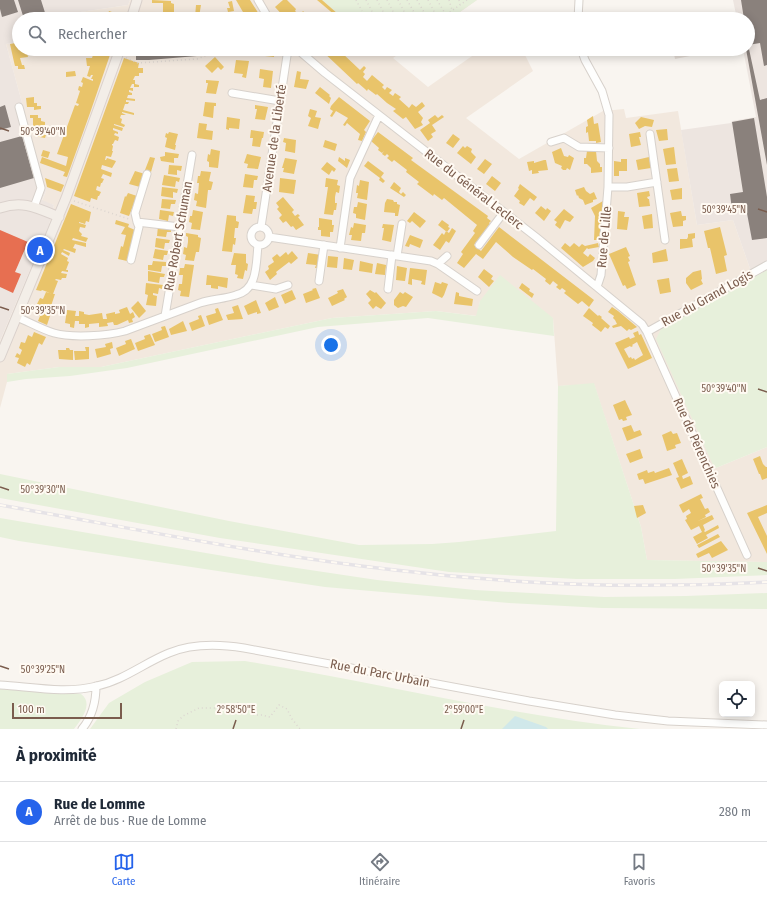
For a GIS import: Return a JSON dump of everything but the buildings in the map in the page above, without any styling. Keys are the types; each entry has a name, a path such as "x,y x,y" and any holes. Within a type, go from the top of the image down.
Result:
{"main road":[{"path":"133,12 137,0"},
{"path":"0,358 59,217 119,56"},
{"path":"0,208 16,204 34,207 59,217"}],"street":[{"path":"258,0 265,12"},
{"path":"578,12 579,0"},
{"name":"Avenue de la Liberté","path":"251,285 254,275 258,245 252,241 250,233 254,229 261,227 287,56"},
{"name":"Rue du Général Leclerc","path":"305,56 320,70 504,212 638,321 647,332"},
{"name":"Rue de Lille","path":"584,56 602,91 609,115 608,187 601,275 597,287"},
{"path":"232,94 280,101"},
{"path":"19,107 41,188 34,207"},
{"path":"340,248 350,178 379,115"},
{"path":"650,134 665,240"},
{"path":"551,142 564,138 579,147 609,148"},
{"name":"Rue Robert Schuman","path":"165,316 192,155"},
{"path":"131,260 139,227 135,213 147,174"},
{"path":"608,187 657,182"},
{"path":"479,245 504,212"},
{"path":"138,222 180,227"},
{"path":"388,289 402,224"},
{"path":"258,245 266,242 269,237 267,230 261,227"},
{"path":"269,237 432,261 477,291"},
{"path":"319,281 324,245"},
{"path":"438,264 447,256"},
{"name":"Rue du Grand Logis","path":"647,332 767,265"},
{"path":"17,317 54,333 73,336 119,333 206,300 236,296 247,290 251,285 276,289 288,285"},
{"name":"Rue de Pérenchies","path":"647,332 747,555"},
{"name":"Rue du Parc Urbain","path":"0,685 60,689 85,688 123,677 170,653 202,646 222,645 529,701 615,715 668,721 767,725"},
{"path":"82,729 92,712 96,686"}],"path":[{"path":"356,0 362,11"},
{"path":"366,0 372,12"},
{"path":"377,0 384,12"},
{"path":"387,0 393,12"},
{"path":"398,0 404,12"},
{"path":"407,0 414,12"},
{"path":"418,0 424,12"},
{"path":"428,0 435,12"},
{"path":"437,0 444,12"},
{"path":"449,0 452,11 467,0"},
{"path":"459,0 460,5"},
{"path":"127,56 138,63 197,58 203,56"},
{"path":"66,198 138,222"},
{"path":"176,729 178,721 199,708 217,708 238,703 251,711 254,715 270,717 279,705 287,709 292,719 300,729"}],"shaded area":[{"path":"0,0 130,0 128,5 81,12 12,12 12,43 6,44 46,191 42,200 54,205 49,225 0,341"},
{"path":"130,0 477,0 460,12 80,12 128,5"},
{"path":"733,0 767,0 767,270 753,277 733,220 697,225 681,130 731,123 732,121 756,117 744,56 755,56 755,12 736,12"},
{"path":"12,43 12,56 396,56 393,58 428,87 472,56 526,56 533,71 466,118 519,159 603,111 624,109 626,118 678,111 697,225 733,220 753,277 662,327 716,468 767,447 767,562 647,560 641,527 594,384 558,386 553,318 480,301 477,316 436,311 332,318 101,367 59,367 7,374 7,382 0,408 0,341 49,225 54,205 42,201 46,191 6,44"}],"green space":[{"path":"322,0 477,0 460,12 336,12"},
{"path":"767,270 767,447 716,468 714,467 656,339 662,327"},
{"path":"500,275 553,318 554,336 428,318 318,327 127,368 70,376 7,382 7,374 59,367 101,367 332,318 436,311 476,316 480,301"},
{"path":"594,383 641,527 647,560 767,562 767,575 675,579 576,579 449,572 220,538 0,498 0,474 229,521 359,545 432,544 556,531 558,386"},
{"path":"0,518 270,564 377,580 475,590 604,597 767,593 767,609 602,608 509,603 325,587 0,537"},
{"path":"245,661 491,707 590,723 640,729 90,729 109,703 145,682 192,662"},
{"path":"0,689 81,694 85,698 86,702 85,712 74,729 0,729"}],"water":[{"path":"515,716 546,727 548,729 502,729"}],"railway":[{"path":"0,505 296,557 441,575 534,582 627,585 767,582"}],"place":[{"name":"Rue de Lomme","path":"40,250"}]}
